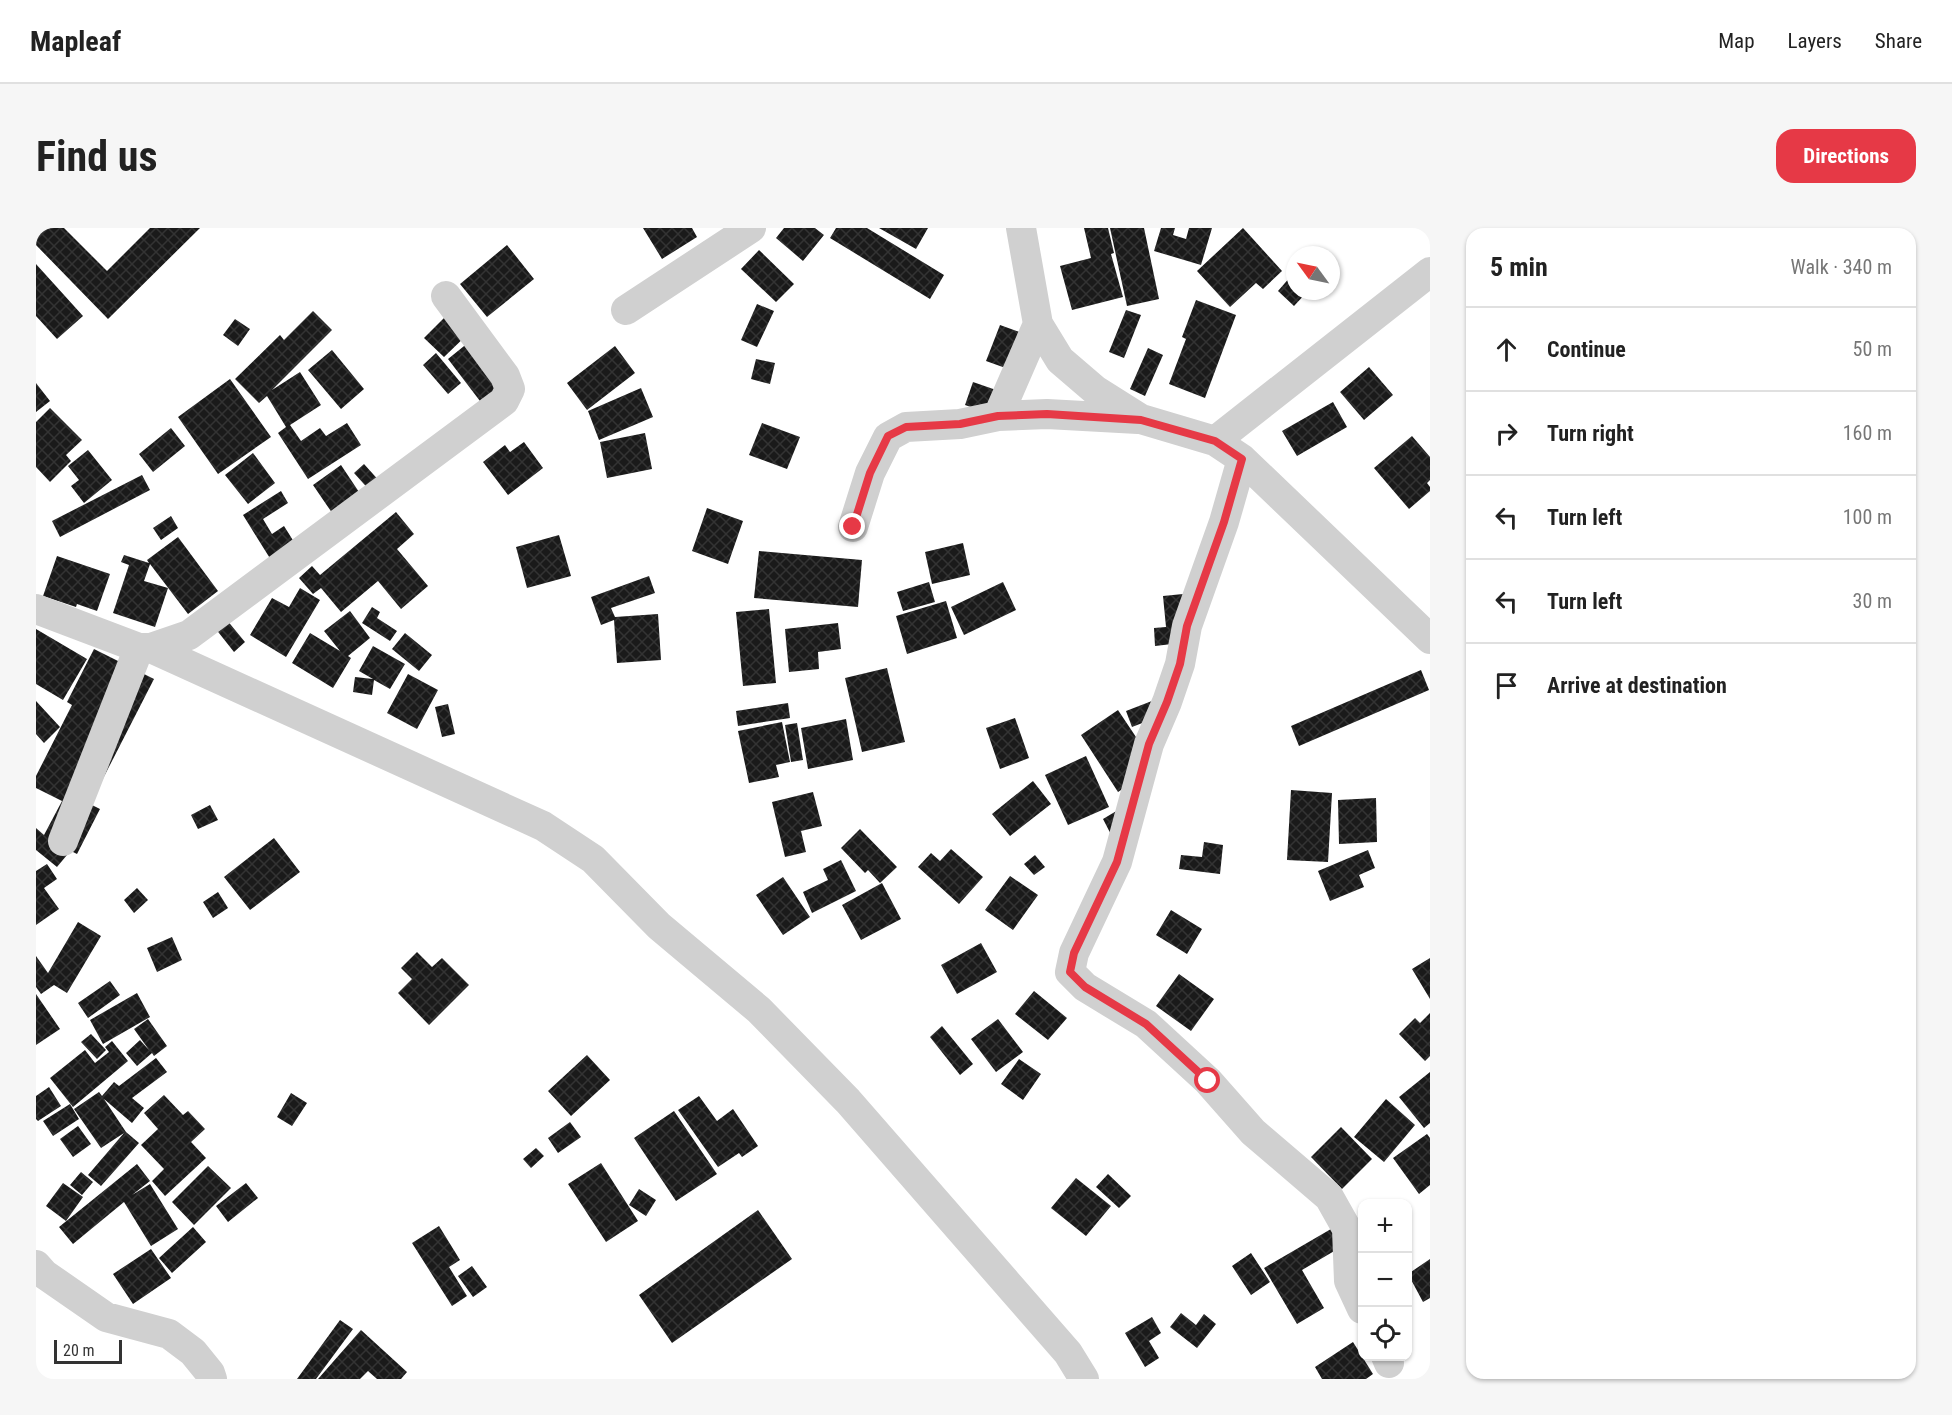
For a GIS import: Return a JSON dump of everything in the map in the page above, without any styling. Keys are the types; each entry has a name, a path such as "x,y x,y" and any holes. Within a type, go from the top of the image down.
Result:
{"street":[{"path":"626,310 751,228"},
{"path":"1021,228 1038,324 1060,360 1095,390 1141,420"},
{"path":"1215,441 1430,272"},
{"path":"63,841 145,648 189,634 504,401 510,389 505,376 446,296"},
{"path":"998,416 1038,324"},
{"path":"853,527 870,473 888,436 906,427 960,424 998,416 1047,414 1141,420 1215,441 1242,459 1430,639"},
{"path":"1242,459 1224,522 1187,626 1180,664 1149,744 1117,862 1074,953 1070,972 1085,987 1146,1024 1208,1081 1253,1132 1329,1197 1347,1228 1349,1281 1361,1307"},
{"path":"36,609 145,648 543,826 593,859 659,926 759,1010 848,1101 1068,1353 1084,1379"},
{"path":"36,1265 44,1274 106,1317 169,1334 193,1352 210,1373 212,1379"}],"building":[{"path":"36,228 64,228 107,271 150,228 200,228 108,319 36,245"},
{"path":"643,228 692,228 697,237 662,259"},
{"path":"784,228 815,228 824,235 803,261 776,238"},
{"path":"836,228 867,228 944,275 930,299 830,238"},
{"path":"879,228 928,228 916,249"},
{"path":"1084,228 1108,228 1114,253 1111,254 1123,297 1072,310 1060,266 1091,258"},
{"path":"1110,228 1144,228 1159,299 1127,306"},
{"path":"1161,228 1175,228 1173,235 1186,239 1189,228 1212,228 1201,265 1154,251"},
{"path":"1243,228 1282,271 1263,289 1256,283 1230,307 1197,271"},
{"path":"507,245 534,279 487,317 460,284"},
{"path":"759,250 794,284 776,302 741,269"},
{"path":"36,264 83,316 57,339 36,316"},
{"path":"1286,282 1286,298 1278,291"},
{"path":"1196,300 1236,315 1205,398 1169,384 1186,339 1182,337"},
{"path":"1288,300 1300,300 1294,306"},
{"path":"757,304 774,311 757,347 741,340"},
{"path":"1126,310 1141,315 1124,358 1109,352"},
{"path":"313,311 332,330 272,390 300,372 321,405 290,425 301,441 320,428 326,436 347,423 361,445 308,479 278,433 286,427 267,396 259,403 235,379 280,335 284,340"},
{"path":"451,311 471,331 444,357 424,338"},
{"path":"235,319 250,329 238,346 223,335"},
{"path":"1000,325 1036,338 1022,374 986,361"},
{"path":"474,338 510,384 483,405 448,359"},
{"path":"615,346 635,373 587,410 567,383"},
{"path":"1148,348 1163,355 1145,396 1130,389"},
{"path":"332,350 364,389 341,409 308,370"},
{"path":"436,353 461,383 448,394 423,365"},
{"path":"756,359 775,363 770,384 751,379"},
{"path":"1369,367 1393,395 1364,420 1340,392"},
{"path":"230,379 271,437 218,474 178,417"},
{"path":"973,382 999,391 991,414 965,405"},
{"path":"36,383 50,401 36,412"},
{"path":"641,388 653,417 599,440 588,411"},
{"path":"1333,402 1347,427 1297,456 1282,431"},
{"path":"50,408 82,440 66,455 71,461 50,482 36,467 36,422"},
{"path":"762,423 800,437 787,469 749,455"},
{"path":"171,428 185,446 153,472 139,454"},
{"path":"645,433 652,469 607,478 600,442"},
{"path":"1412,436 1430,457 1430,480 1427,483 1430,491 1409,509 1374,468"},
{"path":"524,442 543,468 508,495 483,462 505,445 510,452"},
{"path":"88,450 112,480 84,503 71,486 79,480 68,466"},
{"path":"253,453 275,483 248,504 225,475"},
{"path":"364,464 382,484 372,493 354,473"},
{"path":"341,465 369,507 341,526 313,485"},
{"path":"142,475 150,490 60,537 52,521"},
{"path":"281,491 288,503 263,519 272,534 284,526 301,553 276,568 243,515"},
{"path":"707,508 743,521 728,564 692,551"},
{"path":"396,512 414,534 397,549 428,586 401,609 378,581 341,612 321,588 313,594 299,578 312,566 320,575"},
{"path":"171,516 178,528 161,540 153,528"},
{"path":"559,535 571,576 527,588 516,547"},
{"path":"178,537 218,591 188,614 150,564 144,581 168,588 155,627 113,613 129,565 121,562 124,555 149,563 147,560"},
{"path":"963,543 970,575 932,584 925,552"},
{"path":"759,551 862,560 858,607 754,598"},
{"path":"57,556 110,574 97,611 43,596"},
{"path":"649,576 655,593 611,608 615,617 658,614 661,660 617,663 614,620 601,625 591,597"},
{"path":"929,582 935,602 903,611 897,592"},
{"path":"1003,582 1016,610 964,635 951,607"},
{"path":"300,588 320,600 286,657 250,635 272,598 289,607"},
{"path":"1193,593 1198,641 1155,646 1154,628 1166,627 1163,596"},
{"path":"946,601 957,638 907,654 896,616"},
{"path":"372,607 380,612 377,618 397,631 390,641 362,623"},
{"path":"769,609 776,683 743,686 736,612"},
{"path":"350,611 370,638 348,656 351,658 333,688 292,663 310,633 340,651 324,631"},
{"path":"226,619 245,642 234,652 215,628"},
{"path":"838,623 841,649 818,652 819,669 789,672 785,629"},
{"path":"36,629 87,659 63,700 36,684"},
{"path":"405,633 432,655 419,671 392,649"},
{"path":"373,646 405,664 390,689 374,680 372,695 353,692 355,677 373,679 359,671"},
{"path":"94,649 154,679 90,804 100,809 77,854 51,841 67,855 57,867 36,850 36,828 44,835 62,801 36,788 36,776 72,705 67,702"},
{"path":"887,668 905,742 862,752 845,678"},
{"path":"1421,670 1429,690 1299,746 1291,726"},
{"path":"408,674 438,690 417,729 387,713"},
{"path":"1157,699 1163,715 1132,727 1126,711"},
{"path":"36,701 60,727 44,743 36,734"},
{"path":"788,703 790,718 738,726 736,711"},
{"path":"448,704 455,734 442,737 435,707"},
{"path":"1118,710 1156,767 1118,792 1081,735"},
{"path":"1015,718 1029,758 1000,769 986,728"},
{"path":"846,719 853,760 808,769 801,728"},
{"path":"782,722 790,762 776,765 779,777 749,783 738,731"},
{"path":"797,723 803,760 791,762 785,725"},
{"path":"1086,756 1109,807 1068,825 1045,775"},
{"path":"1033,781 1051,804 1010,836 992,814"},
{"path":"1291,790 1332,793 1328,862 1287,860"},
{"path":"813,792 822,826 801,831 806,852 785,857 772,802"},
{"path":"1376,798 1377,842 1339,844 1338,800"},
{"path":"210,805 218,820 198,829 191,815"},
{"path":"1118,810 1120,852 1103,819"},
{"path":"860,829 897,867 880,883 868,870 865,873 841,848"},
{"path":"274,838 300,872 250,910 224,877"},
{"path":"1204,842 1223,845 1220,874 1179,869 1181,855 1202,857"},
{"path":"951,849 983,877 959,904 918,867 931,853 940,861"},
{"path":"1368,850 1375,868 1359,875 1364,887 1330,901 1318,871"},
{"path":"1035,855 1045,867 1034,875 1024,864"},
{"path":"841,860 856,891 812,913 803,892 828,880 823,869"},
{"path":"47,864 57,879 44,888 59,909 36,925 36,871"},
{"path":"1010,876 1038,895 1013,930 985,910"},
{"path":"783,877 810,917 783,935 756,895"},
{"path":"882,883 901,919 861,940 842,905"},
{"path":"137,888 148,900 134,913 124,900"},
{"path":"218,892 228,908 213,918 203,902"},
{"path":"1171,910 1202,929 1187,954 1156,935"},
{"path":"78,922 101,936 67,993 54,985 41,994 36,987 36,956 48,973"},
{"path":"172,937 182,960 157,972 147,948"},
{"path":"981,943 997,972 957,994 941,965"},
{"path":"417,952 432,967 442,958 469,985 429,1025 398,993 412,979 401,968"},
{"path":"1430,958 1430,999 1412,969"},
{"path":"1179,974 1214,999 1191,1031 1156,1006"},
{"path":"110,981 120,995 88,1018 78,1003"},
{"path":"1034,991 1067,1018 1048,1040 1015,1014"},
{"path":"137,993 150,1017 103,1044 90,1020"},
{"path":"36,994 60,1029 36,1045"},
{"path":"1430,1013 1430,1056 1425,1061 1399,1034 1415,1018 1420,1023"},
{"path":"148,1019 167,1046 154,1056 152,1053 137,1066 126,1053 140,1040 149,1050 134,1029"},
{"path":"998,1019 1023,1052 996,1072 971,1039"},
{"path":"942,1026 973,1064 960,1075 930,1037"},
{"path":"91,1034 106,1050 97,1059 81,1042"},
{"path":"112,1041 128,1061 73,1107 50,1078 85,1050 95,1063 109,1052 105,1047"},
{"path":"587,1055 610,1080 571,1116 548,1091"},
{"path":"156,1058 167,1072 132,1098 144,1108 132,1123 104,1099 126,1132 139,1143 101,1186 88,1175 124,1133 101,1148 74,1109 99,1092 102,1096 114,1082 119,1086"},
{"path":"1019,1059 1041,1074 1023,1100 1001,1084"},
{"path":"1430,1072 1430,1123 1424,1128 1399,1097"},
{"path":"49,1087 61,1106 38,1121 36,1119 36,1096"},
{"path":"291,1093 307,1103 292,1126 277,1117"},
{"path":"164,1095 183,1115 188,1111 205,1129 191,1142 206,1158 165,1196 152,1181 164,1169 141,1145 158,1129 144,1113"},
{"path":"699,1096 717,1121 733,1109 758,1146 742,1157 739,1153 718,1167 678,1110"},
{"path":"1386,1099 1415,1125 1384,1162 1354,1137"},
{"path":"70,1104 79,1119 53,1136 43,1121"},
{"path":"674,1111 717,1174 676,1201 634,1138"},
{"path":"570,1122 581,1137 558,1153 548,1138"},
{"path":"78,1126 91,1144 73,1157 60,1139"},
{"path":"1341,1127 1372,1159 1342,1189 1311,1157"},
{"path":"1427,1134 1430,1138 1430,1185 1419,1194 1393,1158"},
{"path":"536,1148 544,1156 531,1168 523,1159"},
{"path":"601,1163 638,1221 606,1242 568,1184"},
{"path":"137,1164 150,1181 132,1195 150,1184 178,1229 151,1246 124,1202 73,1244 59,1227"},
{"path":"208,1166 231,1188 194,1225 172,1202"},
{"path":"81,1172 93,1182 82,1195 70,1185"},
{"path":"1108,1174 1131,1196 1119,1208 1096,1187"},
{"path":"1076,1178 1111,1206 1086,1236 1051,1208"},
{"path":"63,1183 83,1197 66,1221 46,1206"},
{"path":"246,1183 258,1198 228,1222 216,1206"},
{"path":"639,1189 656,1200 646,1216 629,1205"},
{"path":"758,1210 792,1259 672,1343 639,1295"},
{"path":"1343,1222 1353,1240 1302,1270 1324,1308 1297,1324 1264,1268"},
{"path":"439,1226 460,1260 449,1267 467,1296 452,1306 412,1243"},
{"path":"193,1227 206,1242 172,1273 159,1258"},
{"path":"151,1249 171,1278 133,1304 113,1274"},
{"path":"1251,1253 1270,1282 1251,1295 1232,1266"},
{"path":"1430,1259 1430,1298 1423,1302 1412,1281 1412,1271"},
{"path":"472,1266 487,1287 473,1297 458,1276"},
{"path":"1181,1313 1196,1325 1204,1314 1216,1324 1197,1348 1170,1327"},
{"path":"1152,1317 1161,1333 1149,1341 1159,1358 1145,1367 1125,1333"},
{"path":"340,1320 353,1329 316,1379 297,1379"},
{"path":"361,1330 407,1372 401,1379 377,1379 368,1371 360,1379 318,1379"},
{"path":"1353,1342 1358,1350 1358,1361 1365,1361 1373,1374 1366,1379 1322,1379 1315,1367"}],"route":[{"path":"853,527 870,473 888,436 906,427 960,424 998,416 1047,414 1141,420 1215,441 1242,459 1224,522 1187,626 1180,664 1149,744 1117,862 1074,953 1070,972 1085,987 1146,1024 1208,1081"}]}
